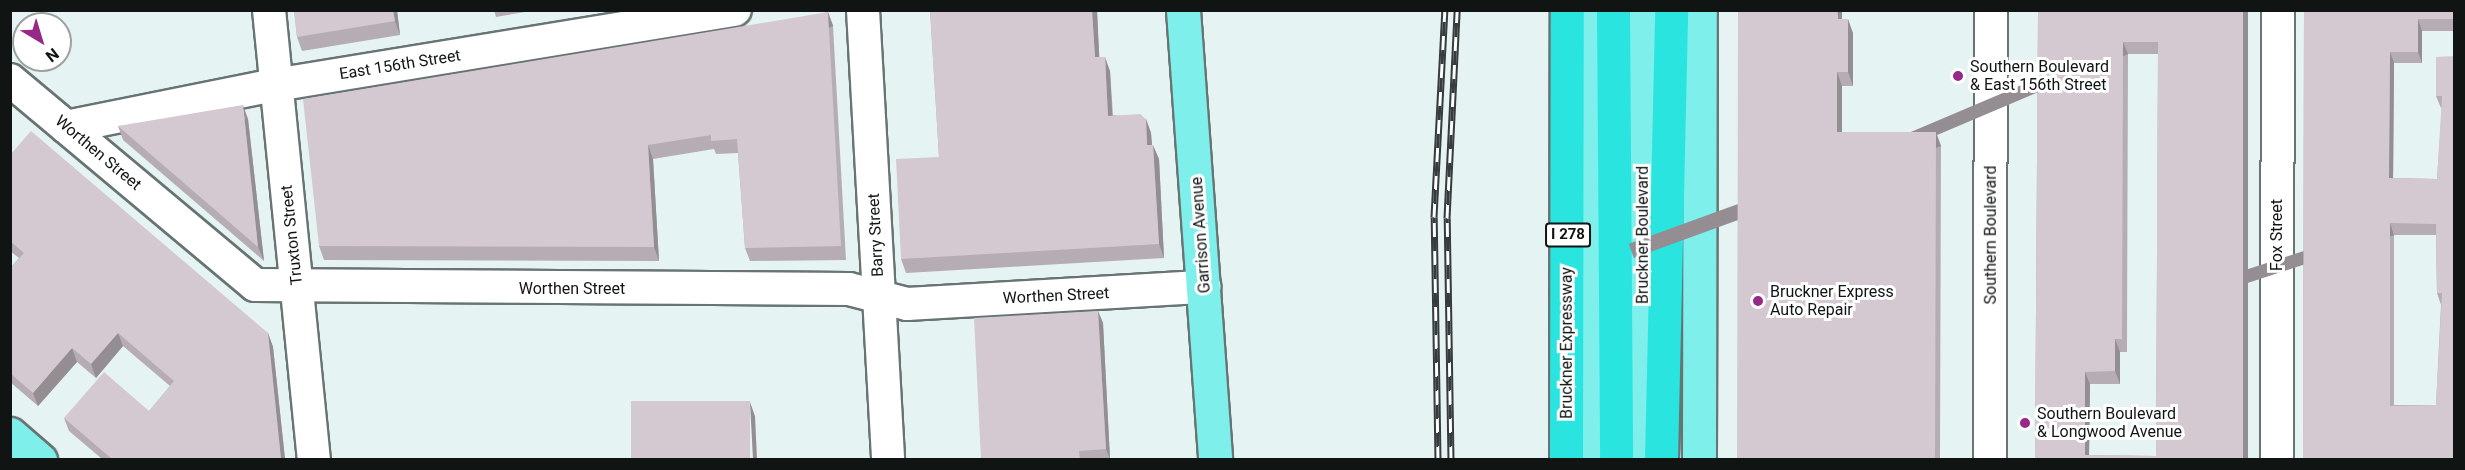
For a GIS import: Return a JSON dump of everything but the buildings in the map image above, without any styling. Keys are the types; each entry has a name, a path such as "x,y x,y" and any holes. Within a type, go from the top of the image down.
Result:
{"highway":[{"name":"Bruckner Expressway","path":"1566,10 1566,459"},
{"name":"I 278","path":"1613,10 1616,459"},
{"path":"1661,459 1671,10"}],"main road":[{"name":"Garrison Avenue","path":"1183,10 1205,287 1215,459"},
{"path":"1588,10 1591,459"},
{"name":"Bruckner Boulevard","path":"1641,459 1642,10"},
{"path":"1699,459 1700,10"},
{"path":"10,434 40,459"}],"street":[{"name":"Truxton Street","path":"269,10 314,459"},
{"name":"East 156th Street","path":"66,127 275,85 735,10"},
{"name":"Barry Street","path":"863,10 888,459"},
{"name":"Southern Boulevard","path":"1990,459 1991,10"},
{"name":"Fox Street","path":"2277,459 2278,10"},
{"name":"Worthen Street","path":"10,80 255,285 298,289 849,289 907,304 1205,287"}],"railway":[{"path":"1438,460 1434,217 1445,10"},
{"path":"1451,460 1447,218 1457,10"}],"place":[{"name":"Southern Boulevard & East 156th Street","path":"1958,76"},
{"name":"Bruckner Express Auto Repair","path":"1758,301"},
{"name":"Southern Boulevard & Longwood Avenue","path":"2025,423"}]}
